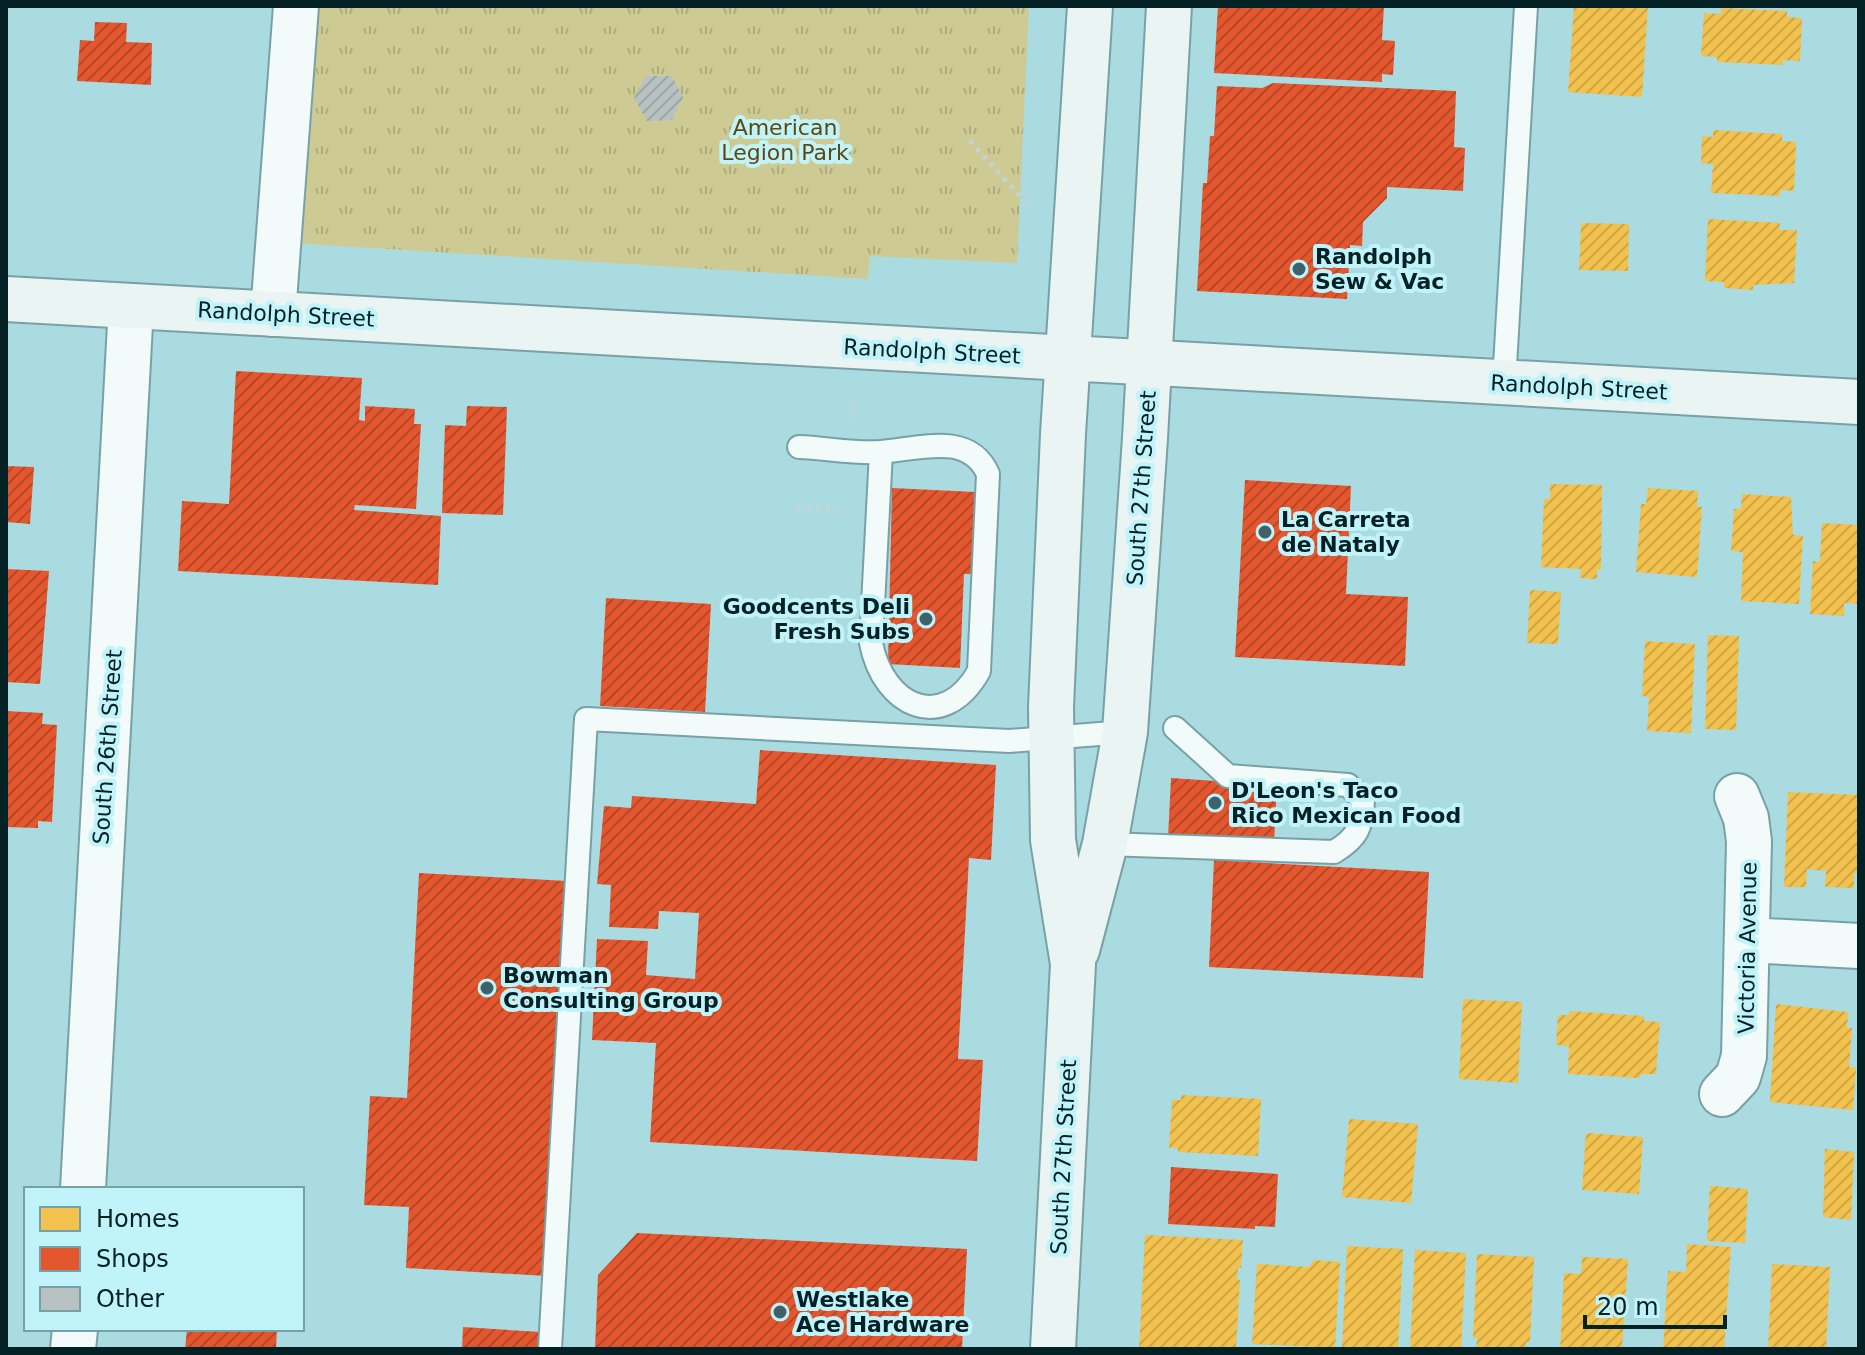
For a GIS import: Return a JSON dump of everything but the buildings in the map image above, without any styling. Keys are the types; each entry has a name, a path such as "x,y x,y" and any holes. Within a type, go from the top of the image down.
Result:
{"main road":[{"name":"South 27th Street","path":"1073,964 1053,840 1051,739 1068,358 1090,6"},
{"name":"South 27th Street","path":"1053,1349 1073,964 1105,844 1125,732 1169,6"},
{"name":"Randolph Street","path":"6,299 1859,402"}],"street":[{"path":"273,314 296,6"},
{"name":"South 26th Street","path":"83,1187 131,306"},
{"name":"Victoria Avenue","path":"1722,1094 1738,1077 1744,1056 1749,841 1746,818 1737,796"},
{"path":"1748,940 1859,946"}],"lane":[{"path":"1504,383 1526,6"},
{"path":"799,447 881,452 915,445 954,447 972,452 982,460 988,474 979,671 969,689 955,701 936,706 899,697 883,681 874,660 871,643 881,452"},
{"path":"550,1349 586,719 844,735 1009,741 1125,732"},
{"path":"1105,844 1334,852 1355,839 1362,820 1363,800 1348,785 1228,776 1175,728"}],"path":[{"path":"970,141 1029,206"},
{"path":"796,507 858,511"}],"green space":[{"name":"American Legion Park","path":"296,6 1029,6 1017,263 870,256 868,279 277,242"}],"place":[{"name":"Randolph Sew & Vac","path":"1299,269"},
{"name":"La Carreta de Nataly","path":"1265,532"},
{"name":"Goodcents Deli Fresh Subs","path":"926,619"},
{"name":"D'Leon's Taco Rico Mexican Food","path":"1215,803"},
{"name":"Bowman Consulting Group","path":"487,988"},
{"name":"Westlake Ace Hardware","path":"780,1312"}]}
